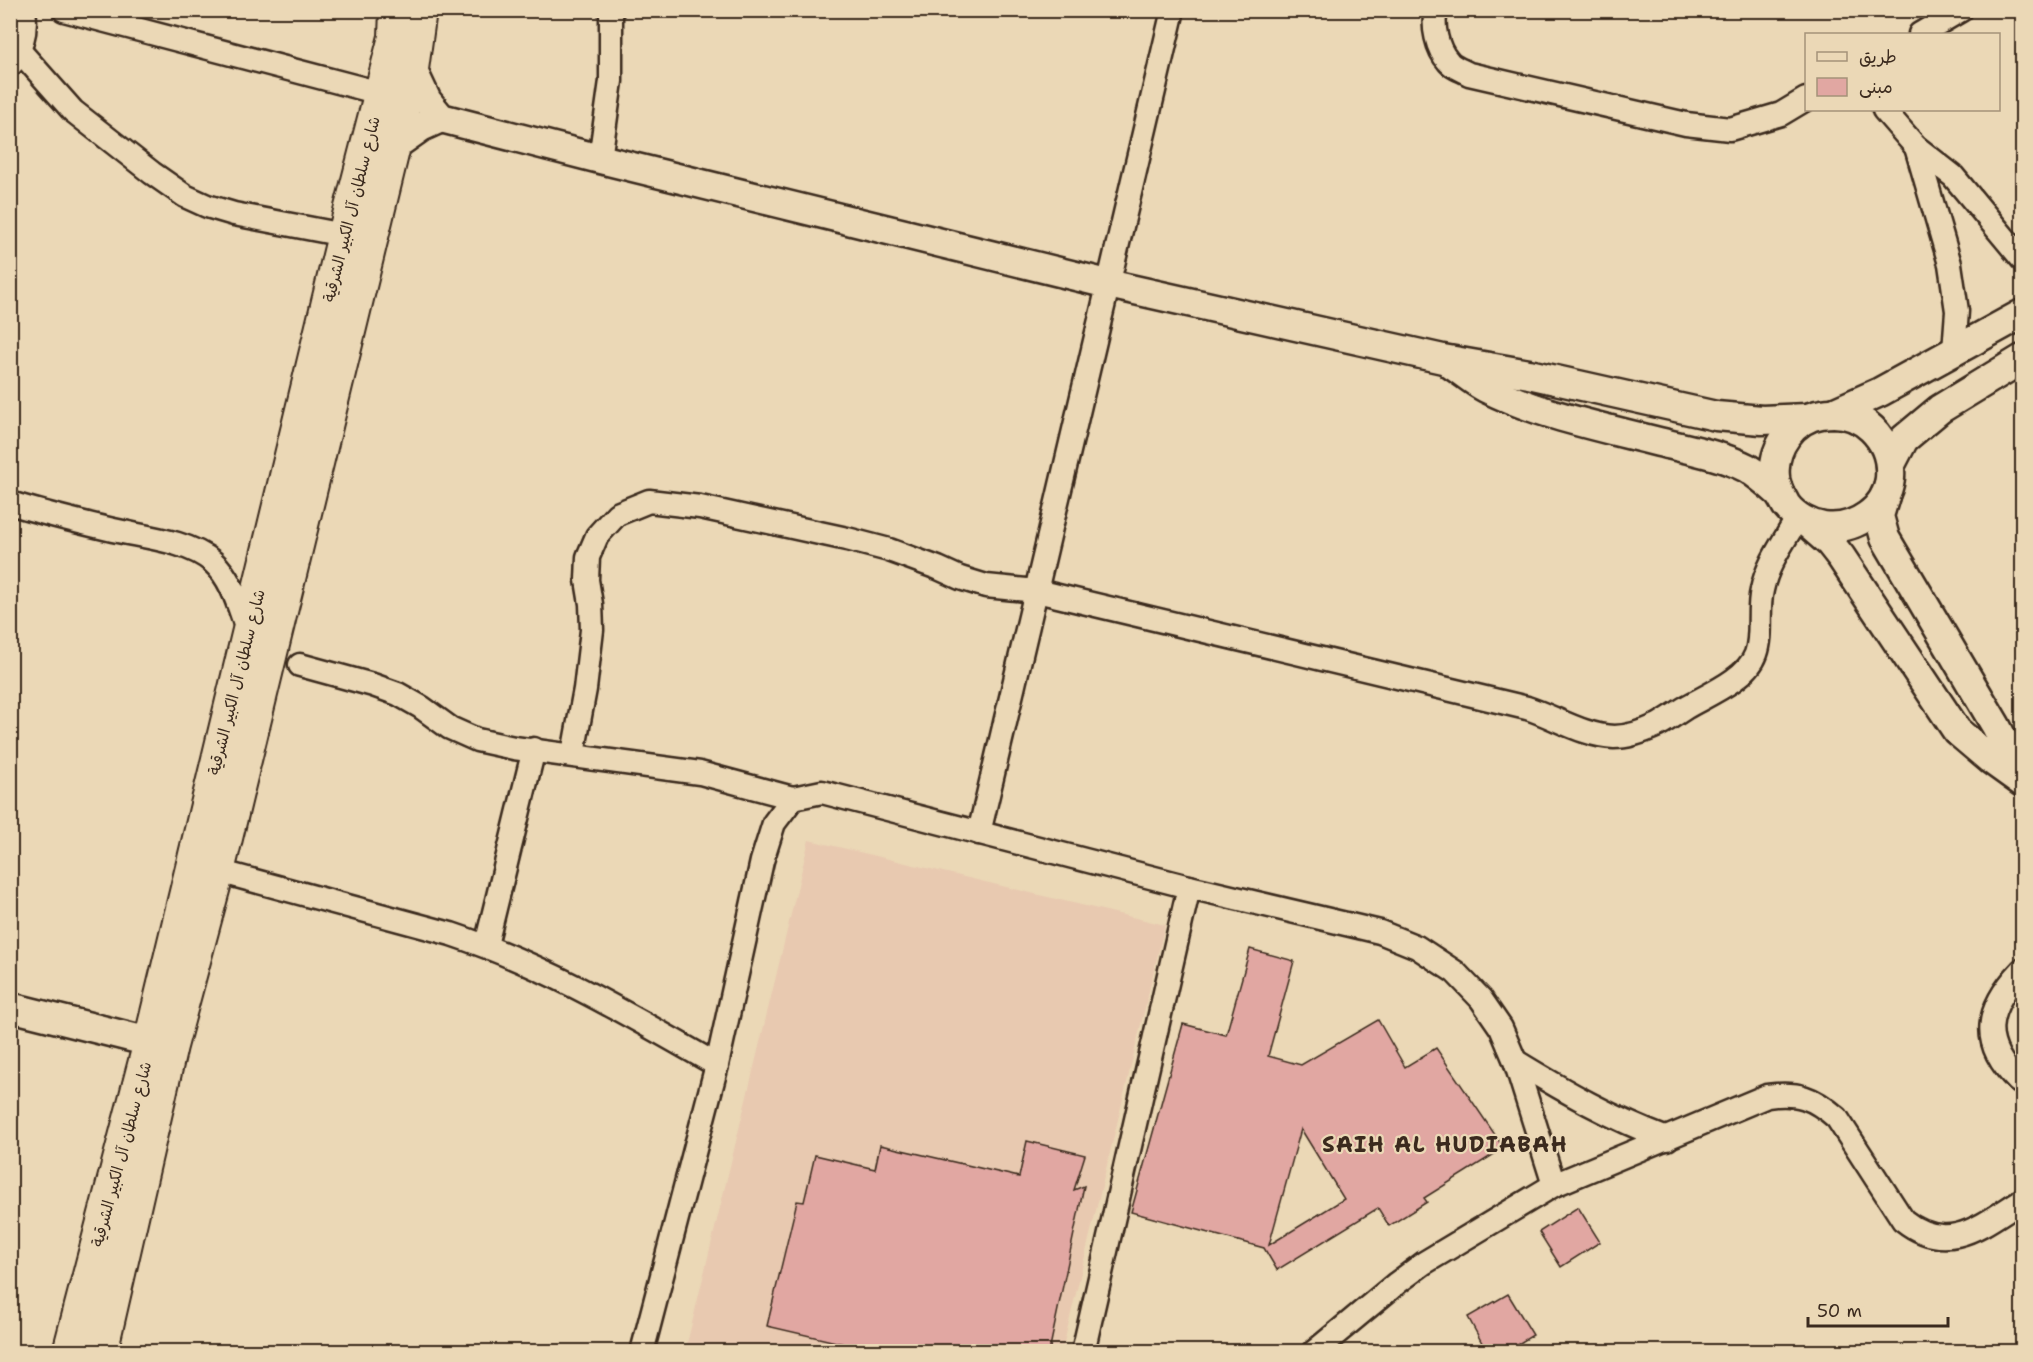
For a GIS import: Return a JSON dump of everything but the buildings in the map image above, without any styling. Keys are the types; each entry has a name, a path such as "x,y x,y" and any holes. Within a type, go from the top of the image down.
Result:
{"main road":[{"name":"شارع سلطان آل الكبير الشرقية","path":"69,1352 150,1042 344,235 395,37 396,10"},
{"name":"شارع سلطان آل الكبير الشرقية","path":"101,1352 171,1046 218,871 394,146 412,69 420,10"}],"street":[{"path":"21,10 23,24 14,55 73,111 152,174 185,196 207,206 234,214 344,235"},
{"path":"64,10 380,93"},
{"path":"600,159 611,81 611,10"},
{"path":"979,833 1173,10"},
{"path":"1436,10 1434,17 1439,47 1449,63 1468,74 1686,124 1730,129 1781,114 1805,100"},
{"path":"1922,33 1961,10"},
{"path":"412,69 427,101 441,118 1108,284 1443,359 1529,374 1716,416 1762,420 1850,415 1866,423 1878,435 1887,450 1890,466 1889,482 1879,516 1885,538 1996,726 2022,777"},
{"path":"1885,111 1916,147 1953,176 2022,259"},
{"path":"394,146 416,130 441,118"},
{"path":"1916,147 1950,264 1957,311 1954,351"},
{"path":"1779,494 1775,477 1775,459 1781,442 1793,428 1880,392 2022,314"},
{"path":"1443,359 1485,388 1561,417 1708,454 1747,468 1779,494 1788,507 1830,543 1957,731 2022,782"},
{"path":"1890,466 1904,439 1940,409 2022,359"},
{"path":"1802,519 1823,527 1842,527 1859,522 1874,510 1885,496"},
{"path":"573,754 585,689 592,630 587,580 588,557 597,536 617,514 649,501 700,507 847,539 889,550 969,581 1006,589 1037,591 1527,708 1590,733 1616,737 1658,725 1720,688 1752,663 1757,652 1759,609 1766,575 1776,554 1802,519"},
{"path":"10,503 46,514 177,544 203,555 224,574 231,586 248,632"},
{"path":"300,664 398,694 450,728 477,740 514,748 573,754 700,773 793,798 822,792 1189,887 1380,932 1417,947 1455,972 1502,1028 1515,1061 1554,1185"},
{"path":"486,945 534,749"},
{"path":"642,1352 717,1065 762,861 774,824 793,798"},
{"path":"218,871 486,945 554,975 717,1065"},
{"path":"1083,1352 1189,887"},
{"path":"2018,1081 2005,1068 1995,1052 1991,1033 1993,1015 1999,997 2022,970"},
{"path":"10,1007 150,1042"},
{"path":"1515,1061 1569,1095 1600,1111 1667,1139"},
{"path":"1314,1352 1397,1283 1425,1263 1554,1185 1767,1096 1786,1094 1805,1097 1822,1105 1837,1118 1903,1220 1915,1230 1930,1236 1962,1235 2022,1200"}],"shaded area":[{"path":"809,840 1165,925 1062,1351 685,1352"}],"district":[{"name":"SAIH AL HUDIABAH","path":"1445,1144"}]}
